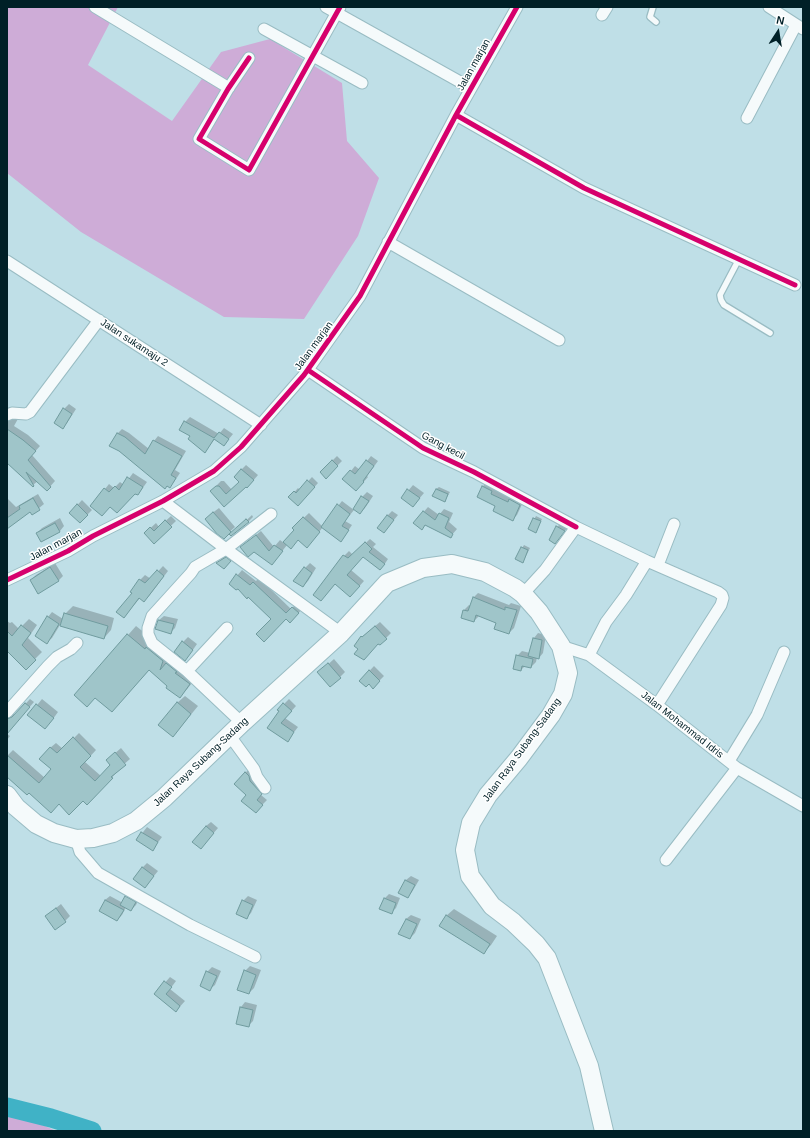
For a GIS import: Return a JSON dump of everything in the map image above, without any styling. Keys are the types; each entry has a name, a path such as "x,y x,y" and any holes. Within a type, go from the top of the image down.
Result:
{"main road":[{"name":"Jalan Raya Subang-Sadang","path":"7,795 16,807 36,824 54,833 76,839 93,838 113,833 136,821 164,798 341,634 386,583 423,568 452,564 485,572 514,588 523,594 539,612 561,646 568,673 563,694 519,758 484,802 471,823 465,850 470,876 492,906 513,922 536,944 547,958 589,1066 604,1131"}],"street":[{"path":"95,7 108,10 229,88"},
{"path":"326,7 338,10 472,88"},
{"name":"Jalan marjan","path":"7,580 68,551 93,536 164,501 214,471 241,447 261,425 308,370 360,296 456,115 516,7"},
{"path":"747,118 800,27 769,7"},
{"path":"249,58 229,88 199,139 249,170 338,10"},
{"path":"264,29 362,83"},
{"path":"456,115 584,188 795,285"},
{"path":"388,242 559,340"},
{"name":"Jalan sukamaju 2","path":"7,260 261,425"},
{"path":"7,414 26,414 30,412 99,320"},
{"name":"Gang kecil","path":"308,370 423,448 474,472 576,527 722,595 723,598 721,605 657,705"},
{"path":"164,501 341,634"},
{"path":"265,788 257,777 236,730 187,670 152,643 148,634 149,622 152,616 191,573 194,567 226,549 272,514"},
{"path":"658,565 674,524"},
{"path":"523,594 545,570 576,527"},
{"path":"589,655 606,622 626,595 647,560"},
{"path":"187,670 227,628"},
{"path":"7,712 57,657 71,649 77,643"},
{"name":"Jalan Mohammad Idris","path":"561,646 589,655 733,764 803,806"},
{"path":"666,860 733,764 757,715 784,652"},
{"path":"76,839 80,852 98,873 190,925 255,957"}],"lane":[{"path":"653,7 650,17 656,22"},
{"path":"739,259 720,295 721,300 724,305 770,333"}],"shaded area":[{"path":"7,7 118,7 88,65 172,121 221,52 270,39 342,83 347,141 379,178 358,236 304,319 224,317 81,232 7,173"},
{"path":"7,1113 45,1126 56,1131 7,1131"}],"building":[{"path":"63,408 72,414 63,429 54,423"},
{"path":"184,421 214,438 219,432 229,439 224,446 214,439 205,453 188,439 190,436 179,430"},
{"path":"7,429 36,451 28,460 51,487 47,491 26,472 34,486 33,487 7,463"},
{"path":"117,433 125,437 145,454 153,440 182,456 171,475 176,478 170,488 167,486 165,489 119,451 109,446"},
{"path":"332,460 338,466 326,479 320,472"},
{"path":"366,460 374,466 363,481 364,482 356,491 342,479 350,470 355,474"},
{"path":"241,469 254,480 247,488 246,487 224,507 210,491 216,486 219,486 226,494 239,482 234,477"},
{"path":"127,477 143,487 138,495 135,494 117,513 110,507 102,516 90,506 104,488 109,492 115,486 119,490"},
{"path":"307,480 315,487 298,506 288,497 294,491 296,493"},
{"path":"482,486 492,491 491,494 508,502 509,499 520,505 513,521 493,511 495,506 477,497"},
{"path":"407,489 420,498 413,507 401,498"},
{"path":"436,489 448,494 445,502 432,496"},
{"path":"361,496 369,501 360,514 353,509"},
{"path":"33,498 40,510 32,515 30,512 7,529 7,518 20,509 19,506"},
{"path":"77,504 88,515 80,523 69,513"},
{"path":"337,504 350,514 342,526 349,530 341,542 321,527"},
{"path":"423,511 435,520 439,513 449,518 445,528 453,534 451,538 425,525 422,530 413,523"},
{"path":"213,512 231,532 224,539 217,534 205,519"},
{"path":"387,515 394,520 384,533 377,528"},
{"path":"303,517 320,532 307,548 298,540 291,549 283,542 294,530 292,528"},
{"path":"533,518 541,521 536,533 528,529"},
{"path":"246,519 249,522 231,536 229,534"},
{"path":"165,520 172,527 154,544 144,533 150,527 154,531"},
{"path":"55,523 60,532 41,542 36,533"},
{"path":"556,526 565,531 555,544 549,540"},
{"path":"256,535 269,551 274,545 283,551 272,565 254,552 248,557 240,547"},
{"path":"365,542 372,549 369,552 385,564 380,570 363,557 347,575 360,586 350,597 335,584 321,601 313,595 343,555 348,558"},
{"path":"521,547 528,550 523,563 515,559"},
{"path":"226,557 231,561 224,569 216,563"},
{"path":"50,567 59,581 38,594 30,580"},
{"path":"304,567 312,573 303,587 293,581"},
{"path":"157,570 164,576 144,602 139,598 124,618 116,612 132,593 130,592 139,579 145,583"},
{"path":"236,574 250,585 253,582 286,613 292,607 299,613 290,623 286,619 264,642 256,634 271,619 248,597 247,599 238,589 236,590 229,584"},
{"path":"473,597 505,610 505,607 517,610 509,634 494,629 496,623 476,615 474,622 461,618 463,610 468,611"},
{"path":"64,613 108,626 104,639 60,626"},
{"path":"47,616 59,624 47,644 35,636"},
{"path":"158,620 174,624 171,634 155,629"},
{"path":"21,625 31,633 22,645 36,660 26,670 7,651 7,631 12,636"},
{"path":"375,626 387,639 380,645 378,644 364,660 354,654 358,649 354,646 361,636 362,637"},
{"path":"127,634 145,649 146,647 163,661 160,670 166,663 177,672 175,673 190,684 180,698 166,688 167,686 149,670 112,712 95,698 87,707 74,695"},
{"path":"533,638 542,640 539,659 528,656"},
{"path":"182,641 193,650 185,661 174,652"},
{"path":"516,655 533,659 531,668 522,666 521,671 513,669"},
{"path":"328,663 341,678 330,687 317,672"},
{"path":"369,670 380,681 373,689 369,684 366,687 359,681"},
{"path":"177,702 191,714 173,737 158,725"},
{"path":"25,703 30,707 7,734 7,719 12,717"},
{"path":"283,703 292,711 281,723 294,732 288,742 267,728 279,711 277,710"},
{"path":"36,704 54,718 45,729 27,715"},
{"path":"73,737 91,756 80,767 95,781 110,765 106,760 115,752 126,765 111,777 113,778 87,805 83,801 69,815 59,804 51,813 29,793 27,795 7,777 7,755 39,783 51,769 39,759 50,747 57,753"},
{"path":"245,772 249,776 250,781 262,794 257,800 263,805 256,813 241,801 246,795 234,784"},
{"path":"206,826 214,833 201,849 192,842"},
{"path":"141,832 158,842 153,851 136,840"},
{"path":"142,867 154,876 145,888 133,879"},
{"path":"405,880 415,885 408,898 398,893"},
{"path":"125,896 136,902 131,911 120,905"},
{"path":"384,898 396,903 392,914 379,909"},
{"path":"105,900 124,910 117,921 99,911"},
{"path":"242,900 253,905 247,919 236,914"},
{"path":"56,908 66,922 55,930 45,916"},
{"path":"446,915 490,944 484,954 439,926"},
{"path":"406,919 417,924 410,939 398,934"},
{"path":"244,970 256,975 249,994 237,990"},
{"path":"206,971 217,976 210,991 200,986"},
{"path":"164,981 172,987 166,994 180,1006 176,1012 154,994"},
{"path":"240,1007 253,1010 249,1027 236,1024"}],"waterway":[{"path":"7,1107 51,1118 92,1131"}],"cycle path":[{"path":"249,58 228,89 199,139 249,170 340,7"},
{"path":"7,580 68,551 93,536 163,501 214,471 241,447 304,375 360,296 456,115 517,7"},
{"path":"456,115 584,188 795,285"},
{"path":"308,370 423,448 474,472 576,527"}]}
